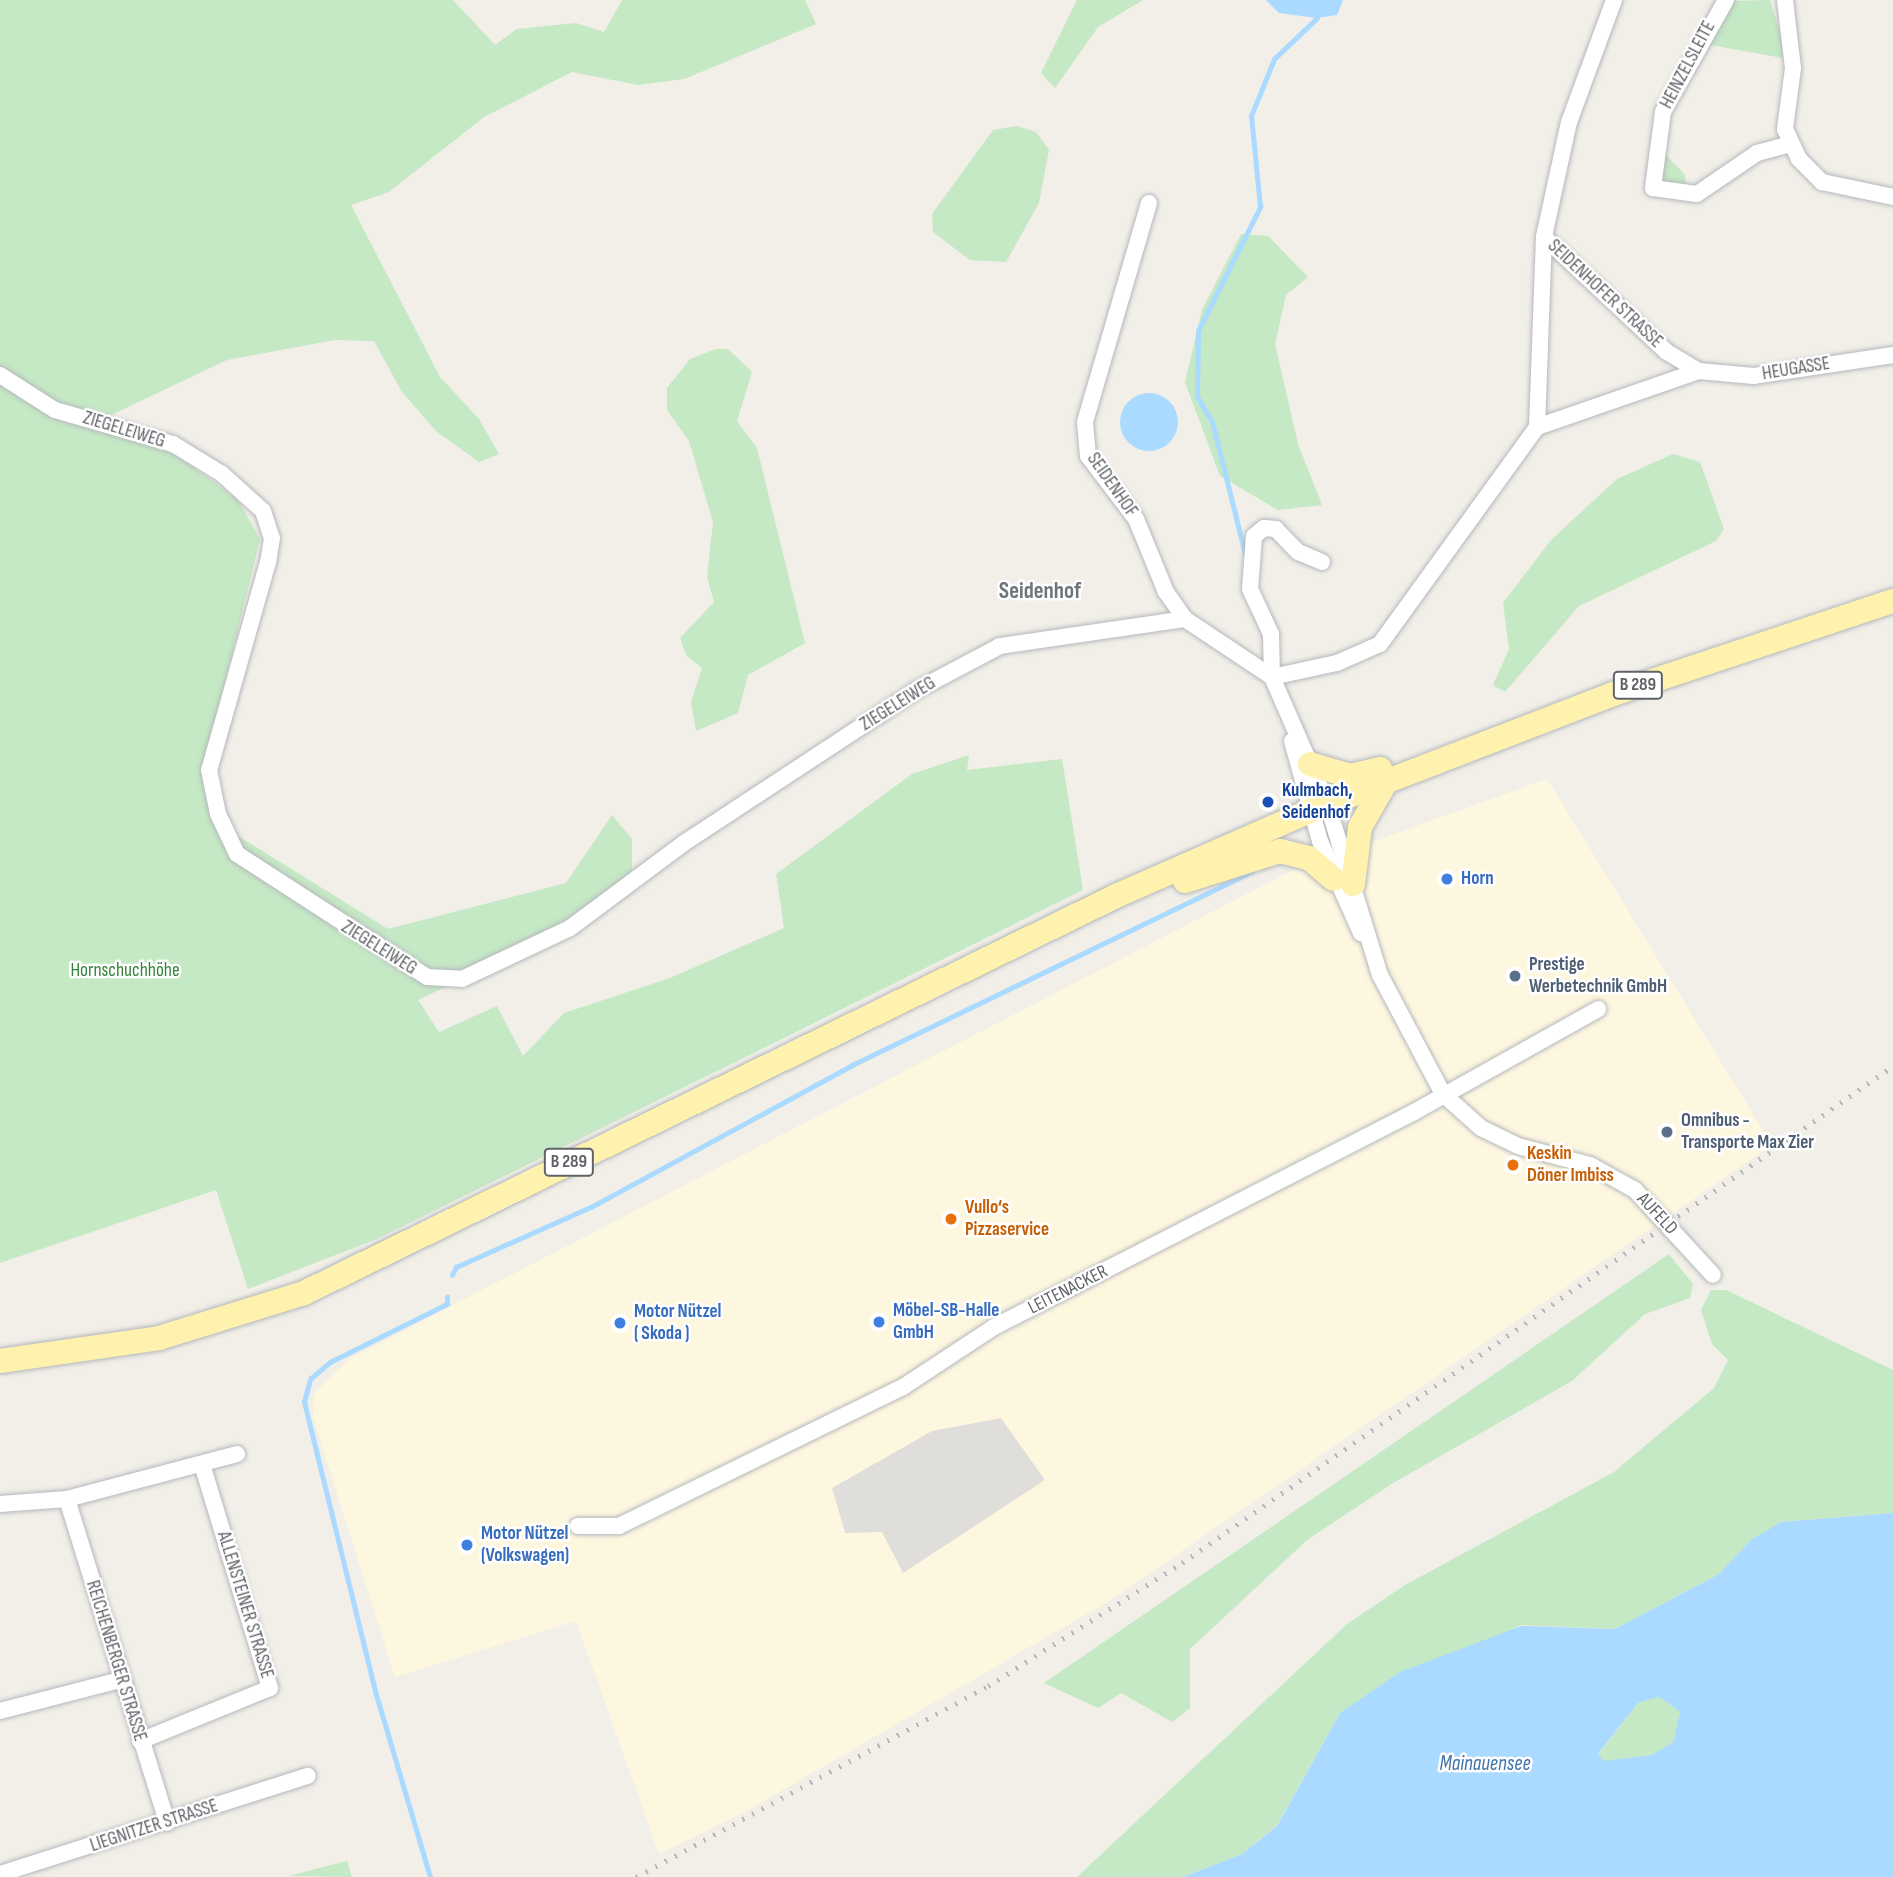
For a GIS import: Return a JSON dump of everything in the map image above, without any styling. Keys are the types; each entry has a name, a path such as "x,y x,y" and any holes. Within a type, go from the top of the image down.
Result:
{"main road":[{"name":"B 289","path":"0,1361 159,1338 304,1293 1116,896 1318,807 1732,652 1893,601"},
{"path":"1310,764 1350,776 1390,766 1415,769"},
{"path":"1116,896 1280,851 1308,858 1343,881 1360,827 1387,780"}],"street":[{"name":"SEIDENHOFER STRASSE","path":"1614,0 1569,122 1544,237 1667,352 1699,371"},
{"name":"HEINZELSLEITE","path":"1726,0 1662,112 1653,188 1697,194 1758,153 1791,144"},
{"path":"1785,0 1793,68 1785,129 1791,144 1822,182 1893,197"},
{"name":"SEIDENHOF","path":"1149,203 1082,438 1088,456 1141,527 1166,592 1185,618 1272,677"},
{"path":"1272,677 1337,663 1380,644 1537,427 1544,237"},
{"name":"HEUGASSE","path":"1699,371 1754,376 1893,355"},
{"path":"1537,427 1699,371"},
{"name":"ZIEGELEIWEG","path":"0,375 55,410 173,444 222,474 263,511 272,538 268,562 209,770 218,814 237,855 427,977 462,979 570,929 684,843 915,691 1000,646 1185,618"},
{"path":"1318,807 1272,677 1271,634 1250,589 1254,536 1264,528 1276,530 1298,552 1322,562"},
{"path":"1293,732 1310,764 1318,807"},
{"name":"AUFELD","path":"1318,807 1364,935 1444,1094 1505,1140 1625,1183 1713,1275"},
{"path":"1444,1094 1598,1009"},
{"name":"LEITENACKER","path":"578,1526 619,1526 903,1387 994,1327 1444,1094"},
{"path":"0,1504 67,1499 204,1467 237,1454"},
{"name":"ALLENSTEINER STRASSE","path":"139,1741 270,1688 204,1467"},
{"name":"REICHENBERGER STRASSE","path":"67,1499 120,1680 167,1823"},
{"path":"0,1711 120,1680"},
{"name":"LIEGNITZER STRASSE","path":"0,1874 308,1776"}],"shaded area":[{"path":"1547,779 1772,1145 1109,1601 748,1810 659,1854 576,1621 395,1677 313,1417 314,1394 349,1359 1291,871"},
{"path":"1001,1418 1045,1480 903,1573 882,1532 845,1533 832,1488 932,1431"}],"green space":[{"name":"Hornschuchhöhe","path":"0,0 453,0 495,45 517,29 576,23 604,32 622,0 805,0 816,24 684,79 638,85 572,72 484,117 389,192 351,205 440,377 479,419 499,454 479,462 437,432 402,392 374,341 335,340 227,360 109,416 141,443 178,456 238,500 260,539 215,724 214,780 235,834 388,929 566,883 612,815 632,839 632,885 570,928 418,1000 439,1032 497,1006 523,1056 564,1013 670,978 784,928 776,874 912,774 969,755 967,770 1062,759 1083,890 377,1239 248,1289 216,1190 0,1263"},
{"path":"1077,0 1143,0 1098,27 1055,88 1041,73"},
{"path":"1770,0 1788,59 1705,44 1733,1"},
{"path":"1017,126 1036,132 1049,150 1039,203 1006,262 970,260 933,232 932,214 993,130"},
{"path":"1665,154 1685,175 1686,187 1658,192"},
{"path":"1241,234 1268,236 1308,277 1286,295 1275,344 1298,444 1322,505 1278,510 1220,476 1185,382 1202,310"},
{"path":"716,349 728,349 752,372 737,421 757,448 805,643 748,675 738,713 696,731 691,702 702,668 686,655 680,638 714,602 707,577 713,522 689,441 667,410 667,388 690,359"},
{"path":"1673,454 1700,462 1724,529 1716,541 1579,606 1505,692 1493,685 1509,649 1503,603 1551,540 1617,479"},
{"path":"1669,1254 1693,1284 1690,1298 1645,1314 1572,1381 1393,1483 1307,1540 1190,1649 1190,1708 1172,1722 1121,1693 1098,1708 1044,1683"},
{"path":"1711,1290 1726,1290 1893,1370 1893,1513 1781,1522 1752,1539 1719,1574 1615,1629 1521,1625 1340,1713 1277,1825 1242,1854 1183,1877 1077,1877 1347,1624 1405,1585 1614,1472 1714,1388 1728,1360 1712,1344 1701,1310"},
{"path":"1659,1697 1680,1712 1673,1742 1652,1755 1604,1762 1598,1755 1638,1703"},
{"path":"346,1861 352,1877 289,1876"}],"water":[{"path":"1266,0 1343,0 1337,15 1317,18 1279,13"},
{"path":"1143,393 1155,393 1170,401 1178,416 1178,428 1170,443 1155,451 1143,451 1128,443 1120,428 1120,416 1128,401"},
{"name":"Mainauensee","path":"1893,1513 1893,1877 1183,1877 1242,1854 1277,1826 1340,1713 1400,1672 1521,1626 1615,1629 1719,1574 1752,1539 1781,1522","holes":["1659,1697 1680,1712 1673,1742 1652,1755 1604,1761 1598,1754 1638,1703"]}],"waterway":[{"path":"1246,558 1212,422 1197,397 1198,331 1260,207 1251,116 1274,59 1317,18"},
{"path":"452,1275 456,1267 591,1207 852,1065 1252,872"},
{"path":"430,1877 375,1691 304,1402 310,1379 330,1362 447,1304 447,1297"}],"railway":[{"path":"636,1877 988,1686 1182,1563 1893,1066"}],"place":[{"name":"Kulmbach, Seidenhof","path":"1268,802"},
{"name":"Horn","path":"1447,879"},
{"name":"Prestige Werbetechnik GmbH","path":"1515,976"},
{"name":"Omnibus - Transporte Max Zier","path":"1667,1132"},
{"name":"Keskin Döner Imbiss","path":"1513,1165"},
{"name":"Vullo‘s Pizzaservice","path":"951,1219"},
{"name":"Möbel-SB-Halle GmbH","path":"879,1322"},
{"name":"Motor Nützel ( Skoda )","path":"620,1323"},
{"name":"Motor Nützel (Volkswagen)","path":"467,1545"}],"district":[{"name":"Seidenhof","path":"1040,591"}]}
